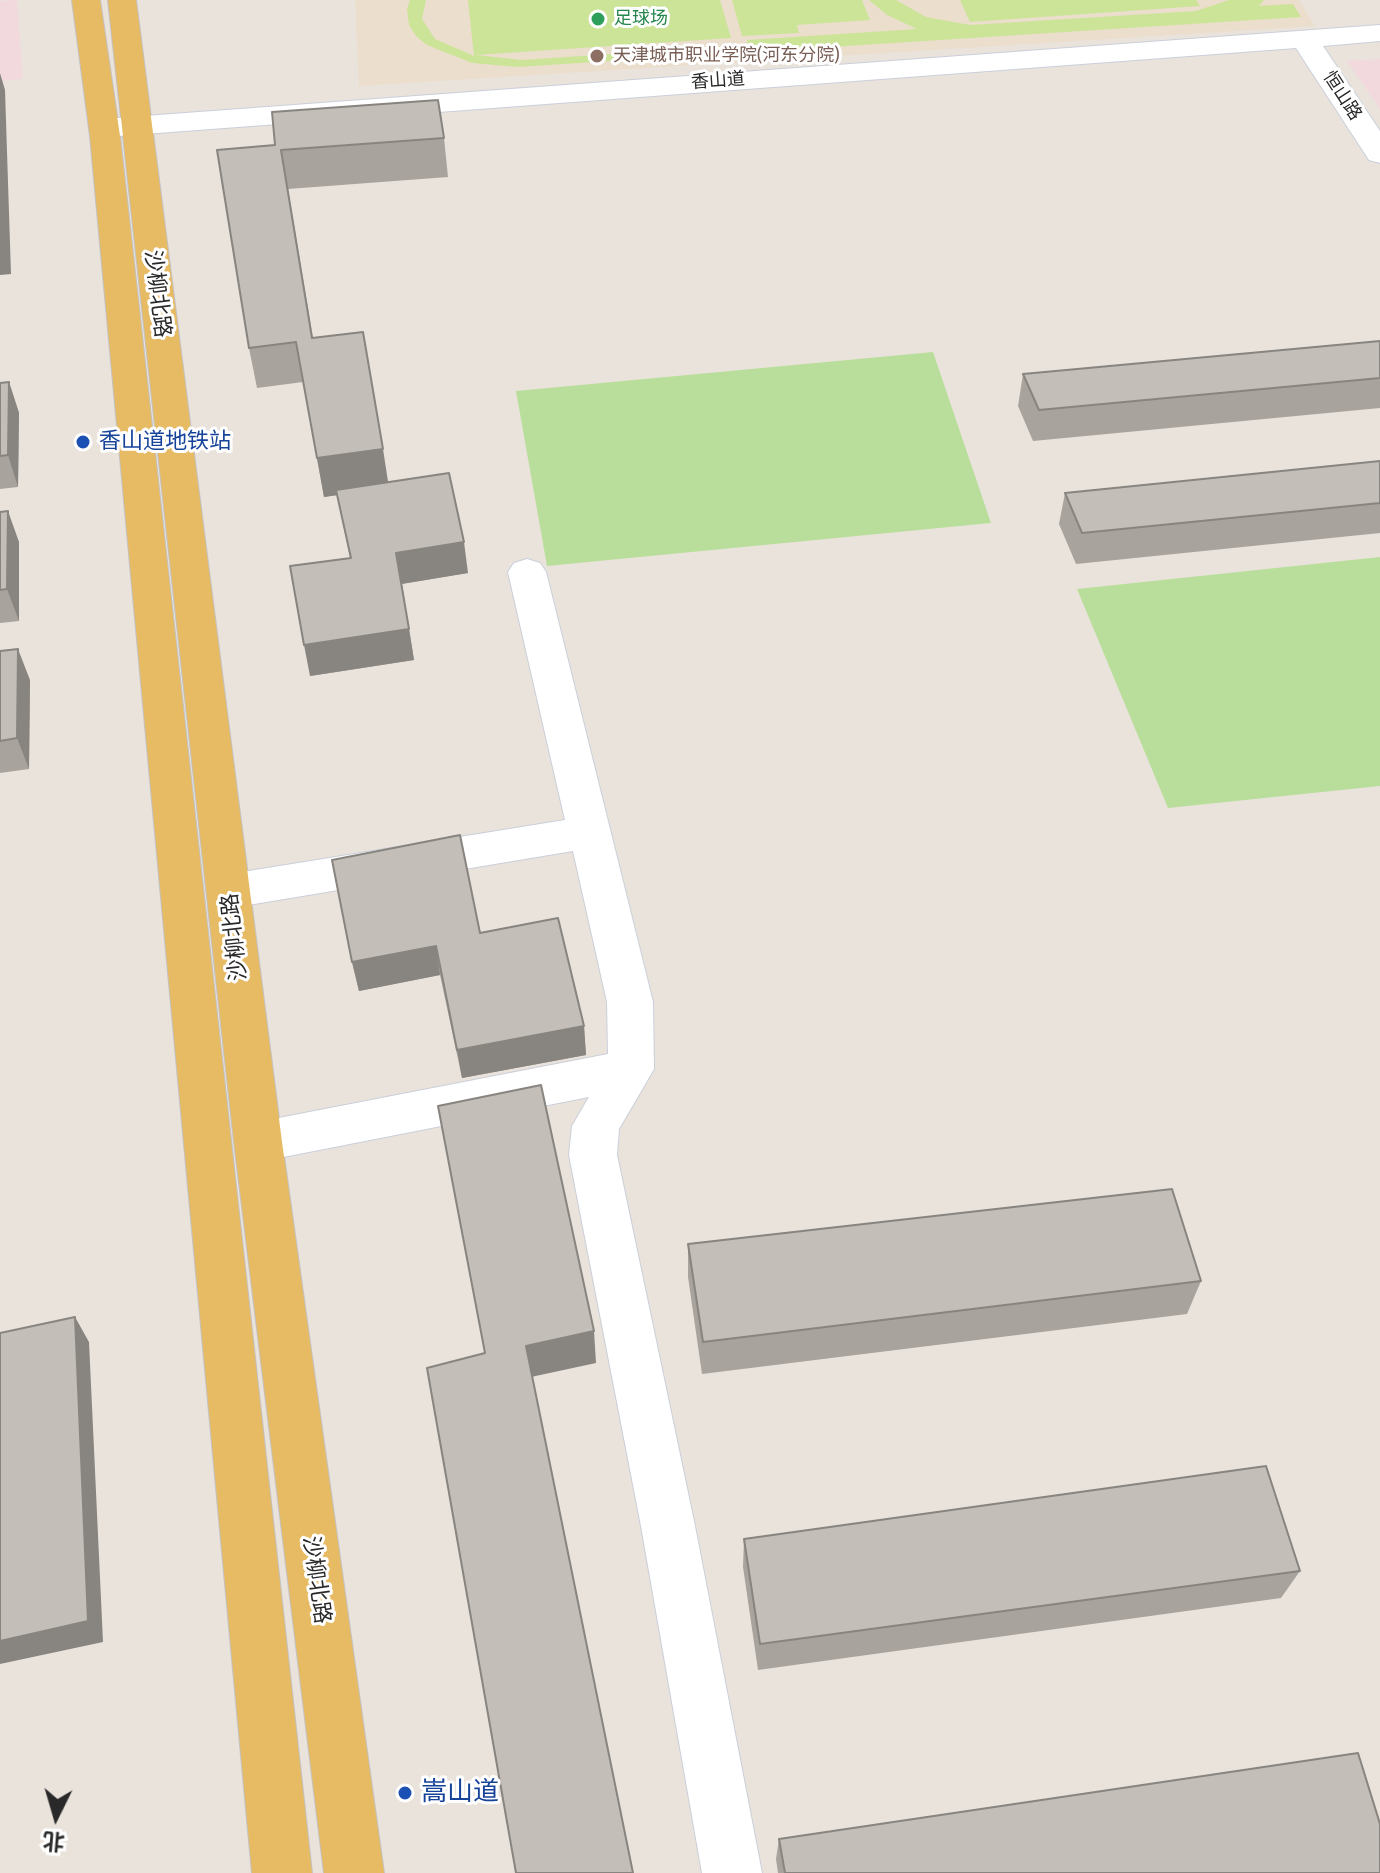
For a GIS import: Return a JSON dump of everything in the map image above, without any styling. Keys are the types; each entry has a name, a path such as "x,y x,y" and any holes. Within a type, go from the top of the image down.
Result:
{"main road":[{"name":"沙柳北路","path":"86,0 121,131 230,891 258,1142 354,1873"},
{"name":"沙柳北路","path":"122,0 121,131 282,1873"}],"street":[{"name":"香山道","path":"121,131 1307,42 1380,33"},
{"name":"香山道","path":"1307,42 1380,41"},
{"name":"恒山路","path":"1307,42 1380,154"},
{"path":"527,572 630,1002 631,1069 596,1126 593,1155 668,1526 732,1873"},
{"path":"230,891 589,832"},
{"path":"258,1142 631,1069"}],"shaded area":[{"path":"17,0 23,79 0,81 0,1"},
{"name":"天津城市职业学院(河东分院)","path":"355,0 1299,0 1315,26 359,86"},
{"path":"1380,59 1380,109 1347,61"}],"green space":[{"path":"410,0 426,0 422,19 435,39 474,56 468,0 720,0 731,38 476,55 522,60 748,45 747,40 917,29 887,15 869,0 896,0 926,17 970,25 1196,11 1229,0 1264,0 1259,6 1293,4 1301,17 517,67 472,63 427,45 409,25 407,9"},
{"path":"732,0 862,0 870,20 797,25 799,33 742,36"},
{"path":"960,0 1196,0 1200,6 970,22"},
{"path":"933,352 991,523 547,566 516,391"},
{"path":"1380,557 1380,786 1168,808 1077,589"}],"building":[{"path":"438,100 444,138 281,150 312,338 363,332 383,449 317,458 296,342 249,348 217,150 275,145 272,112"},
{"path":"0,191 2,242 0,243"},
{"path":"1380,341 1380,378 1039,410 1023,374"},
{"path":"9,382 8,455 0,456 0,383"},
{"path":"1380,461 1380,503 1082,533 1065,493"},
{"path":"449,473 464,542 396,553 409,629 304,645 290,566 351,558 336,490"},
{"path":"8,511 7,589 0,590 0,512"},
{"path":"18,649 17,738 0,741 0,651"},
{"path":"460,835 480,933 558,918 584,1026 457,1050 436,946 352,962 332,860"},
{"path":"541,1085 594,1331 526,1346 633,1873 516,1873 427,1368 485,1353 438,1106"},
{"path":"1172,1189 1201,1281 703,1342 688,1244"},
{"path":"75,1317 88,1621 0,1641 0,1333"},
{"path":"1266,1466 1300,1571 760,1644 744,1539"},
{"path":"1358,1753 1380,1824 1380,1873 785,1873 779,1839"}],"place":[{"name":"足球场","path":"598,19"},
{"name":"天津城市职业学院(河东分院)","path":"597,56"},
{"name":"香山道地铁站","path":"83,442"},
{"name":"嵩山道","path":"405,1793"}]}
